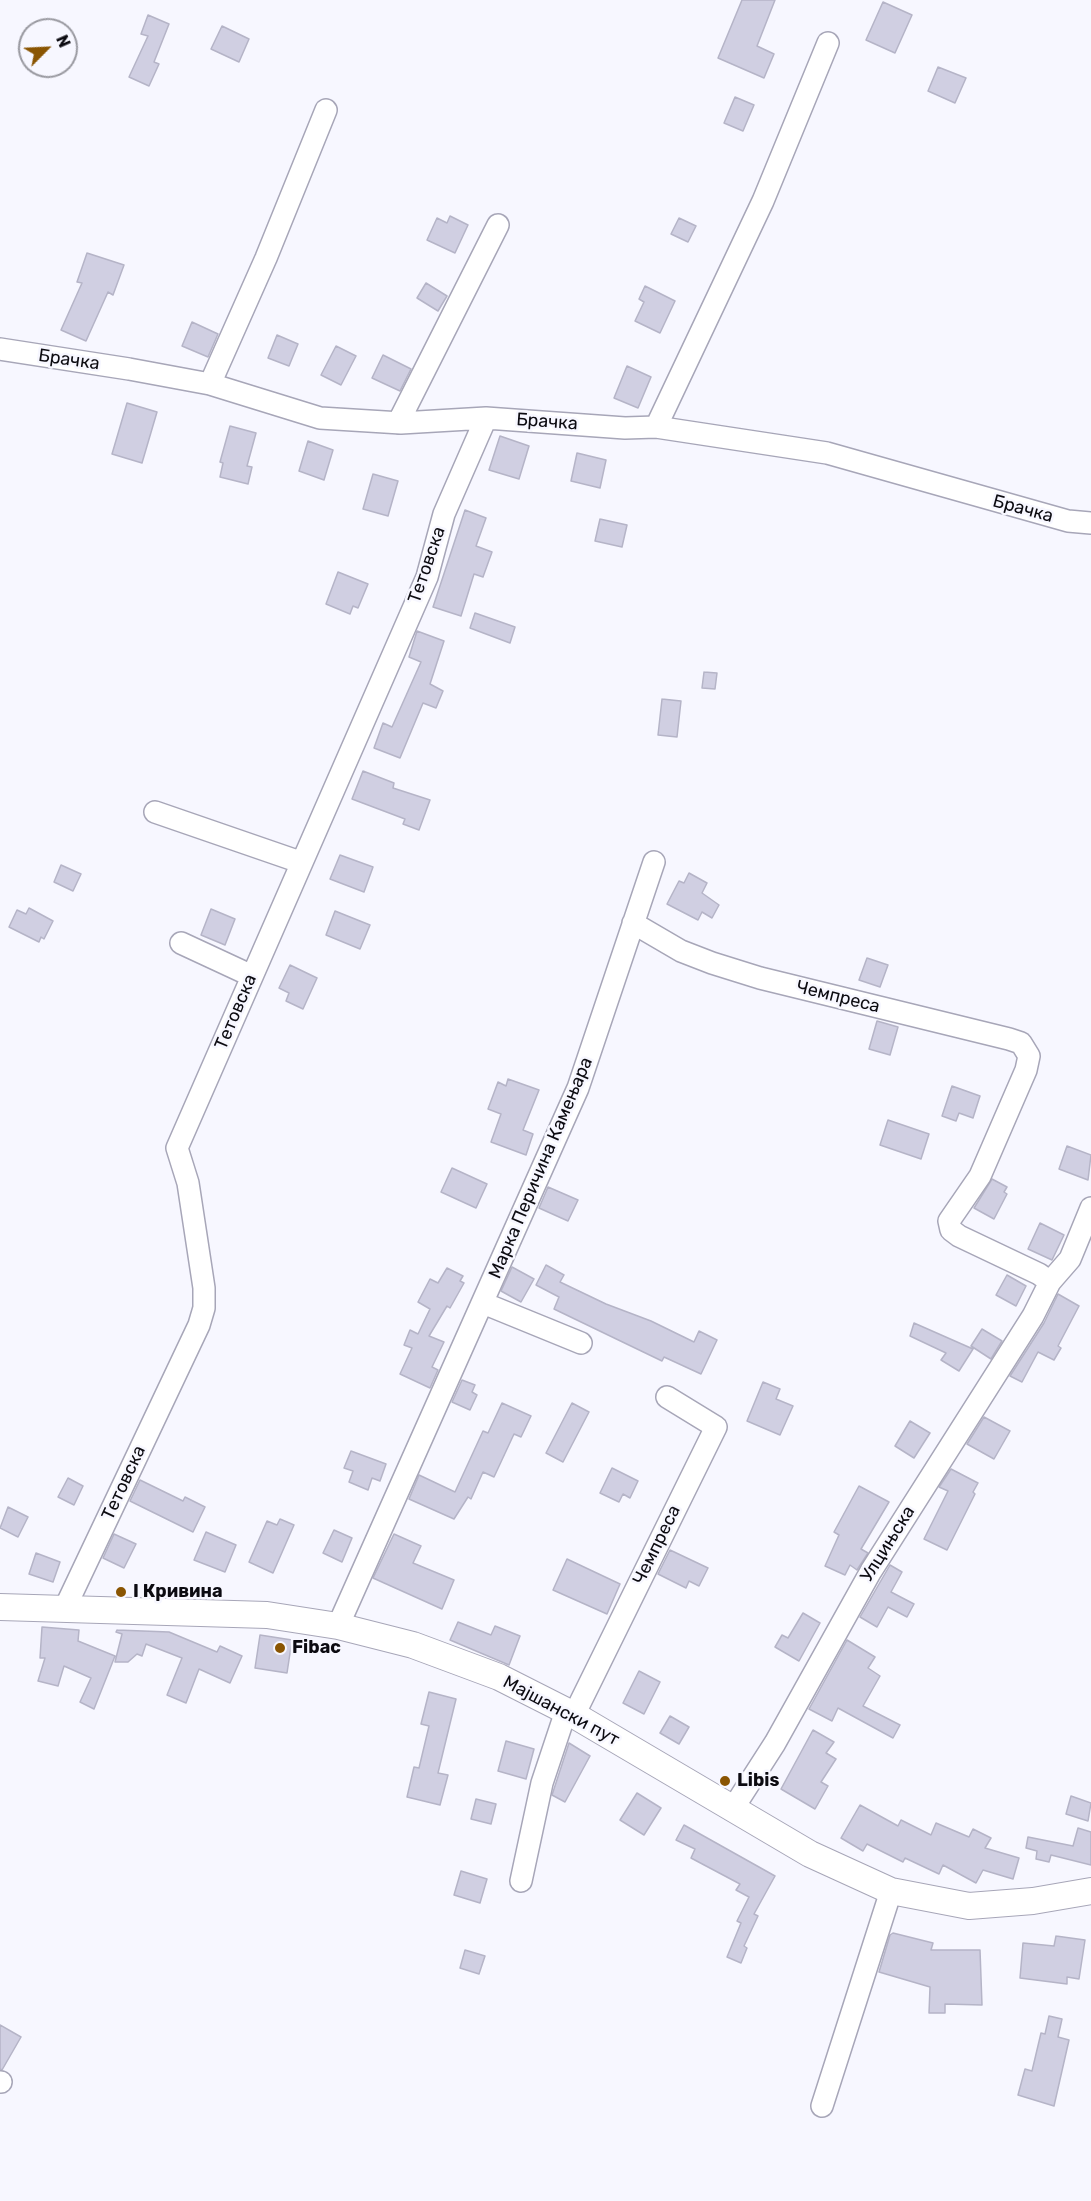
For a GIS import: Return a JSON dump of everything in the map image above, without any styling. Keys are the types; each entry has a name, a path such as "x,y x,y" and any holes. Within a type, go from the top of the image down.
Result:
{"street":[{"path":"656,428 763,201 828,43"},
{"path":"210,384 266,258 326,110"},
{"path":"398,423 498,225"},
{"name":"Брачка","path":"0,349 210,384 320,418 398,423 486,418 625,428 656,428 827,453 1068,521 1091,523"},
{"name":"Тетовска","path":"63,1610 204,1308 204,1288 188,1183 177,1148 300,862 427,577 444,514 486,418"},
{"path":"155,812 300,862"},
{"name":"Марка Перичина Камењара","path":"338,1626 578,1088 654,862"},
{"name":"Чемпреса","path":"633,923 681,951 760,978 1021,1043 1029,1056 1026,1070 980,1176 949,1221 951,1230 959,1236 1039,1274 1050,1282"},
{"path":"181,943 252,976"},
{"name":"Улцињска","path":"732,1810 776,1743 871,1571 1033,1316 1050,1282 1070,1259 1091,1208"},
{"path":"483,1303 581,1343"},
{"name":"Чемпреса","path":"570,1713 716,1427 667,1397"},
{"name":"Мајшански пут","path":"0,1607 267,1615 338,1626 421,1648 499,1677 570,1713 810,1854 891,1891 969,1906 1033,1901 1091,1891"},
{"path":"521,1881 542,1783 570,1713"},
{"path":"822,2106 891,1891"}],"building":[{"path":"742,0 775,0 757,46 774,54 764,78 718,58"},
{"path":"883,2 912,15 895,53 866,40"},
{"path":"148,15 169,24 154,62 159,64 149,86 129,77 148,36 141,34"},
{"path":"222,26 249,39 239,62 211,49"},
{"path":"938,67 966,78 955,103 928,91"},
{"path":"735,97 754,105 743,131 724,123"},
{"path":"450,216 468,225 455,253 427,240 437,218 447,223"},
{"path":"679,218 696,226 688,242 671,234"},
{"path":"87,253 124,265 113,295 108,292 86,341 61,330 82,283 77,282"},
{"path":"426,283 447,296 438,311 417,298"},
{"path":"645,286 675,301 660,333 635,321 644,302 639,299"},
{"path":"192,322 218,334 208,357 182,346"},
{"path":"277,335 298,344 289,366 268,358"},
{"path":"336,346 356,356 341,385 321,375"},
{"path":"383,355 411,369 400,391 372,378"},
{"path":"627,366 651,377 638,408 614,398"},
{"path":"127,403 157,412 142,463 112,454"},
{"path":"230,426 256,433 247,466 252,467 248,484 220,477 223,463 220,462"},
{"path":"500,436 529,446 519,479 489,470"},
{"path":"308,441 333,450 324,480 299,471"},
{"path":"577,453 606,460 600,488 571,481"},
{"path":"373,474 398,481 388,516 363,509"},
{"path":"465,510 486,518 476,546 492,552 483,577 474,574 461,616 433,607"},
{"path":"600,519 627,525 622,547 595,541"},
{"path":"338,572 368,584 358,608 353,606 350,614 326,604"},
{"path":"475,613 515,627 510,643 470,628"},
{"path":"417,631 444,641 430,684 443,691 436,708 423,703 400,758 374,748 383,723 392,727 421,662 409,657"},
{"path":"704,672 717,673 715,689 702,688"},
{"path":"662,699 681,701 677,737 658,735"},
{"path":"363,771 394,783 393,788 430,800 419,830 403,824 405,819 352,799"},
{"path":"340,855 373,867 364,892 330,879"},
{"path":"61,865 81,874 73,891 54,882"},
{"path":"689,873 707,883 702,893 719,905 712,918 702,912 698,920 667,904 679,881 684,883"},
{"path":"29,908 53,921 44,939 41,937 39,942 9,927 17,910 26,914"},
{"path":"211,909 235,919 225,945 201,935"},
{"path":"335,911 370,925 360,949 326,935"},
{"path":"867,958 888,965 880,987 859,980"},
{"path":"290,965 317,978 303,1009 286,1001 289,993 279,988"},
{"path":"877,1021 898,1027 890,1055 869,1049"},
{"path":"508,1079 539,1090 523,1130 533,1134 526,1155 491,1142 501,1114 488,1109 498,1082 506,1086"},
{"path":"952,1086 980,1096 973,1118 959,1113 956,1121 942,1116"},
{"path":"888,1120 929,1134 921,1159 880,1145"},
{"path":"1067,1146 1091,1155 1088,1180 1059,1169"},
{"path":"452,1168 487,1184 476,1208 441,1192"},
{"path":"992,1179 1007,1187 1004,1192 1007,1194 994,1219 974,1208"},
{"path":"548,1187 578,1200 568,1221 539,1208"},
{"path":"1040,1223 1064,1235 1052,1260 1028,1249"},
{"path":"546,1265 564,1275 560,1282 606,1304 651,1321 694,1342 699,1331 717,1340 701,1374 664,1357 662,1361 554,1309 559,1297 536,1285"},
{"path":"512,1267 534,1279 521,1302 501,1291"},
{"path":"447,1268 463,1276 460,1281 464,1283 450,1308 447,1306 429,1336 444,1342 432,1367 438,1370 430,1388 400,1374 412,1348 404,1345 410,1330 418,1334 430,1309 418,1302 430,1279 438,1283"},
{"path":"1007,1275 1026,1286 1016,1306 996,1295"},
{"path":"1058,1294 1079,1306 1058,1346 1061,1348 1054,1360 1038,1352 1022,1382 1010,1376 1044,1323"},
{"path":"914,1323 973,1349 959,1371 941,1360 946,1353 910,1336"},
{"path":"982,1329 1002,1341 991,1359 971,1346"},
{"path":"462,1380 475,1385 472,1392 477,1395 470,1410 452,1402"},
{"path":"763,1382 780,1389 776,1399 793,1406 780,1435 747,1421"},
{"path":"502,1403 531,1416 521,1437 514,1434 494,1477 483,1472 471,1499 468,1497 454,1519 409,1499 419,1475 455,1492 483,1431 488,1433"},
{"path":"572,1403 589,1412 563,1462 546,1453"},
{"path":"984,1417 1010,1431 994,1459 967,1444"},
{"path":"910,1421 930,1433 914,1458 895,1446"},
{"path":"351,1451 386,1464 380,1481 372,1478 368,1490 349,1482 353,1471 344,1468"},
{"path":"612,1468 638,1481 630,1498 623,1494 619,1502 600,1493"},
{"path":"951,1469 978,1483 973,1492 975,1494 947,1550 924,1539 948,1491 939,1487"},
{"path":"68,1478 83,1486 74,1505 58,1497"},
{"path":"140,1480 183,1501 185,1497 205,1507 193,1532 130,1501"},
{"path":"859,1486 889,1502 861,1549 868,1553 857,1570 850,1565 845,1575 825,1566 839,1535 834,1532"},
{"path":"8,1507 28,1517 18,1537 0,1528"},
{"path":"280,1519 294,1525 273,1573 249,1562 267,1521 277,1525"},
{"path":"334,1530 352,1538 342,1562 323,1553"},
{"path":"206,1532 236,1545 225,1572 194,1560"},
{"path":"114,1534 136,1544 124,1568 103,1558"},
{"path":"394,1534 421,1546 413,1563 454,1580 442,1609 373,1578"},
{"path":"670,1550 708,1568 699,1586 689,1581 686,1588 658,1574"},
{"path":"36,1553 60,1562 53,1582 29,1574"},
{"path":"567,1559 620,1584 607,1614 553,1590"},
{"path":"890,1565 902,1572 891,1592 914,1604 907,1617 888,1607 877,1627 860,1617"},
{"path":"803,1613 820,1623 799,1661 775,1647 782,1635 788,1638"},
{"path":"458,1622 491,1635 495,1626 520,1636 509,1665 450,1640"},
{"path":"42,1627 79,1630 78,1641 115,1656 94,1709 80,1702 91,1678 64,1666 58,1686 38,1681 45,1658 40,1658"},
{"path":"117,1630 169,1632 217,1652 220,1646 242,1656 230,1683 199,1669 186,1703 167,1695 182,1658 146,1644 142,1656 137,1654 128,1662 115,1662 122,1634 116,1632"},
{"path":"260,1635 292,1640 287,1673 255,1668"},
{"path":"847,1640 875,1657 868,1668 880,1676 863,1706 900,1725 893,1738 838,1708 832,1721 809,1709"},
{"path":"639,1671 660,1682 644,1714 623,1703"},
{"path":"429,1692 456,1699 438,1773 448,1775 440,1805 407,1797 414,1767 419,1768 429,1726 421,1724"},
{"path":"670,1716 689,1727 679,1744 660,1733"},
{"path":"813,1730 834,1742 826,1753 836,1759 821,1782 828,1786 815,1809 781,1789"},
{"path":"506,1741 534,1749 526,1779 498,1771"},
{"path":"569,1743 590,1756 565,1802 552,1795"},
{"path":"637,1793 661,1808 644,1835 620,1820"},
{"path":"1071,1796 1091,1803 1088,1821 1066,1814"},
{"path":"476,1799 496,1804 491,1824 471,1819"},
{"path":"860,1805 898,1826 901,1820 931,1835 936,1823 969,1837 973,1829 991,1838 985,1848 1019,1858 1013,1879 983,1870 976,1883 943,1865 939,1874 905,1858 903,1862 867,1844 863,1851 841,1838"},
{"path":"684,1825 775,1876 754,1914 758,1916 744,1946 747,1948 741,1963 727,1957 741,1923 737,1921 749,1897 736,1890 740,1884 691,1858 695,1849 676,1840"},
{"path":"1078,1828 1091,1832 1091,1865 1051,1855 1049,1862 1036,1859 1037,1851 1026,1848 1028,1837 1073,1846"},
{"path":"461,1871 487,1879 480,1903 454,1895"},
{"path":"893,1933 933,1943 931,1950 980,1950 982,2005 945,2004 945,2013 929,2013 930,1987 879,1972 890,1935"},
{"path":"1056,1936 1085,1940 1079,1979 1067,1977 1067,1984 1020,1978 1023,1943 1054,1946"},
{"path":"465,1950 485,1956 479,1974 460,1968"},
{"path":"1049,2016 1062,2019 1058,2037 1069,2040 1054,2106 1018,2095 1025,2069 1032,2071 1041,2033 1045,2034"},
{"path":"0,2025 21,2037 2,2070 0,2069"}],"place":[{"name":"I Кривина","path":"121,1592"},
{"name":"Fibac","path":"280,1648"},
{"name":"Libis","path":"725,1781"}]}
